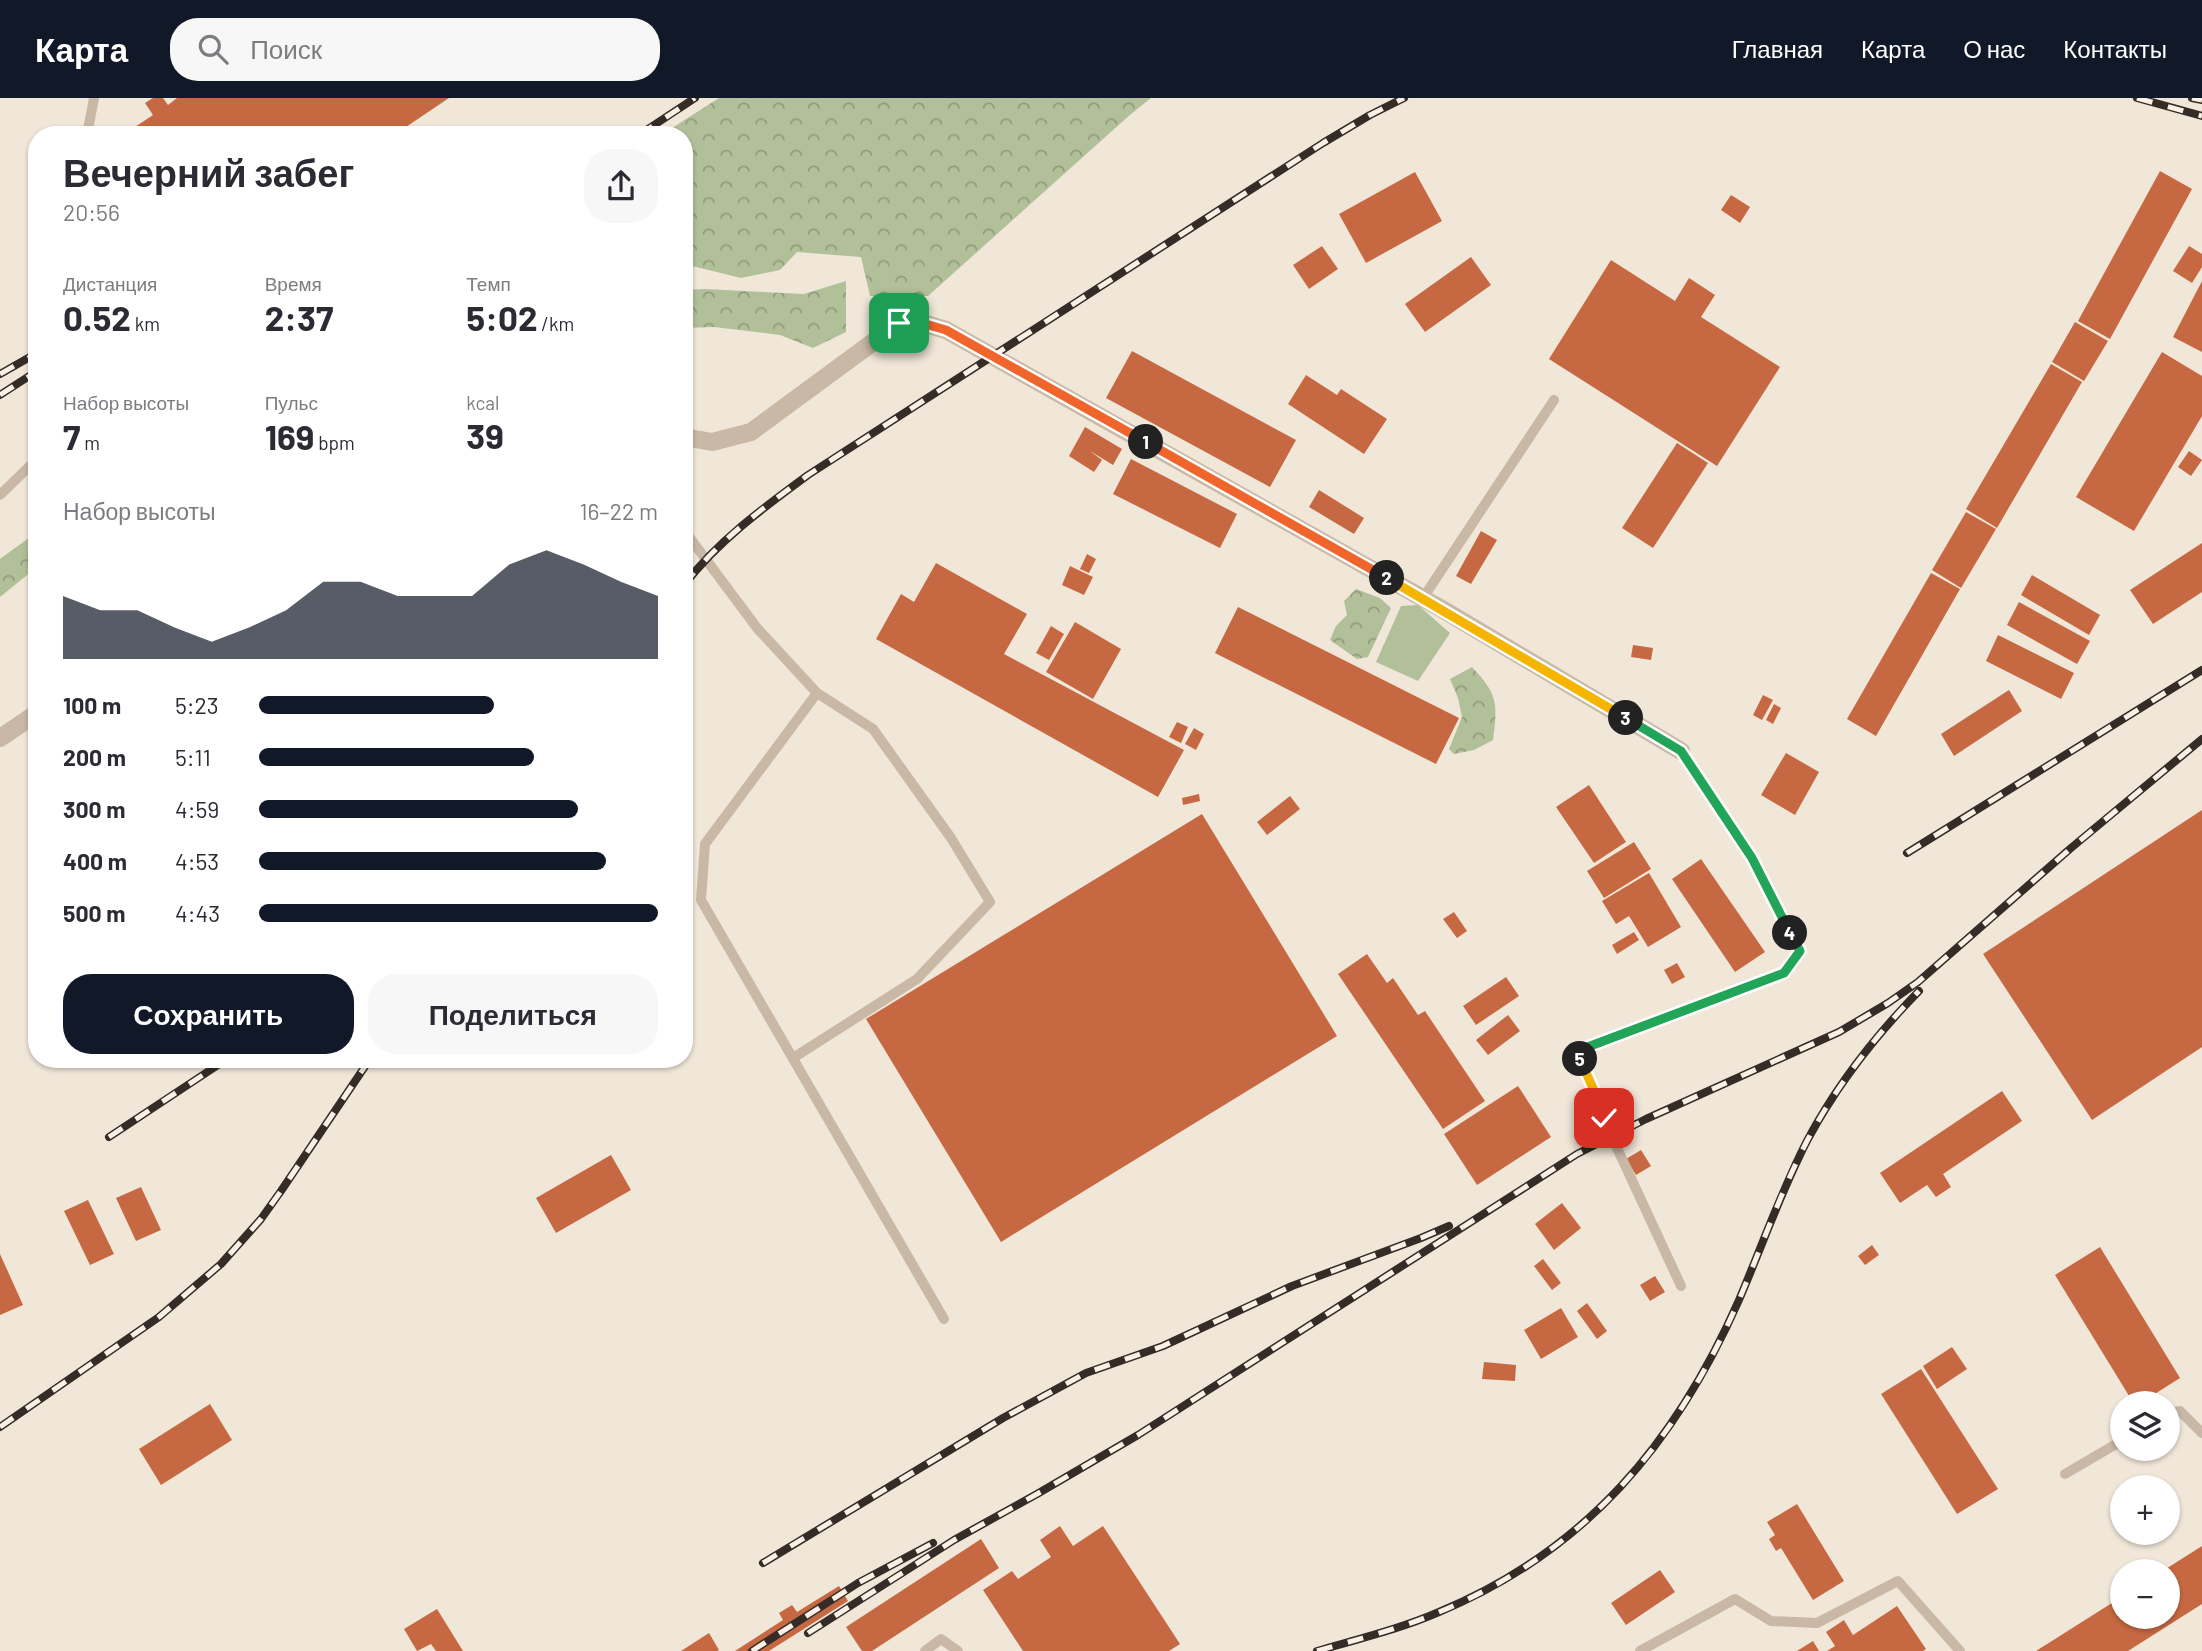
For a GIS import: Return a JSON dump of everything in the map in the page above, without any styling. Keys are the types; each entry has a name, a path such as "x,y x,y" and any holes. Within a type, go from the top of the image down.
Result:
{"street":[{"path":"693,439 712,442 751,432 899,323 922,323 946,330 1423,598 1681,751"},
{"path":"0,738 28,719"}],"lane":[{"path":"89,126 94,98"},
{"path":"1423,598 1553,400"},
{"path":"0,495 28,468"},
{"path":"693,542 757,628 817,692 873,729 951,838 990,902 917,979 793,1058"},
{"path":"817,692 705,844 701,900 944,1320"},
{"path":"1681,751 1752,858 1800,951 1784,973 1577,1051 1611,1135 1681,1286"},
{"path":"2180,1411 2202,1433"},
{"path":"2065,1474 2110,1448"},
{"path":"1640,1651 1735,1600 1771,1621 1817,1623 1898,1581 1960,1651"},
{"path":"925,1651 941,1639 958,1651"}],"green space":[{"path":"719,98 1151,98 928,296 870,296 861,257 797,252 780,270 741,278 693,266 693,126 675,126"},
{"path":"846,281 846,332 813,348 780,335 714,327 693,328 693,290 804,294"},
{"path":"28,539 28,574 0,597 0,559"},
{"path":"1356,589 1380,598 1391,608 1368,657 1357,659 1330,640 1336,626 1347,615 1344,601"},
{"path":"1418,605 1450,633 1418,681 1376,662 1401,606"},
{"path":"1472,667 1487,685 1494,700 1493,740 1474,750 1454,754 1449,749 1462,717 1450,679"}],"building":[{"path":"153,98 163,98 168,105 177,98 449,98 407,126 136,126 153,115 145,103"},
{"path":"2160,171 2192,189 2110,339 2078,321"},
{"path":"1415,172 1442,221 1366,263 1339,214"},
{"path":"1731,195 1750,207 1740,223 1721,210"},
{"path":"1322,246 1338,269 1309,289 1293,265"},
{"path":"2189,246 2202,254 2202,267 2192,283 2173,271"},
{"path":"1471,257 1491,285 1425,332 1405,304"},
{"path":"1611,260 1675,301 1689,278 1715,295 1701,317 1780,367 1717,466 1549,359"},
{"path":"2202,281 2202,352 2173,337"},
{"path":"2075,322 2108,341 2084,381 2052,362"},
{"path":"1132,351 1296,440 1270,487 1106,398"},
{"path":"2162,352 2202,376 2202,416 2134,531 2076,497"},
{"path":"2051,364 2082,382 1997,528 1966,509"},
{"path":"1306,375 1337,395 1341,389 1387,419 1364,454 1288,404"},
{"path":"1085,427 1122,449 1113,465 1090,451 1102,460 1094,472 1069,456"},
{"path":"1677,443 1708,463 1653,548 1622,528"},
{"path":"2189,451 2202,460 2191,476 2178,467"},
{"path":"1131,459 1237,514 1220,548 1113,494"},
{"path":"1319,490 1364,518 1354,534 1309,507"},
{"path":"1966,512 1996,529 1961,588 1932,570"},
{"path":"1481,531 1497,540 1471,584 1456,576"},
{"path":"2202,543 2202,592 2153,624 2130,590"},
{"path":"1087,554 1096,559 1089,573 1080,569"},
{"path":"936,563 1027,614 1004,654 1184,750 1158,797 876,639 901,594 914,602"},
{"path":"1070,566 1093,577 1084,595 1062,585"},
{"path":"1931,573 1960,589 1876,736 1847,719"},
{"path":"2032,575 2100,615 2089,635 2021,595"},
{"path":"2019,602 2090,641 2077,664 2007,625"},
{"path":"1238,607 1459,718 1436,764 1215,653"},
{"path":"1075,622 1121,649 1093,699 1046,672"},
{"path":"1051,626 1064,634 1049,660 1036,653"},
{"path":"1998,635 2074,673 2061,699 1986,661"},
{"path":"1633,645 1653,648 1651,660 1631,657"},
{"path":"2009,690 2022,711 1954,756 1941,734"},
{"path":"1763,695 1773,700 1762,720 1753,715"},
{"path":"1774,704 1781,708 1773,724 1766,720"},
{"path":"1177,722 1188,727 1181,743 1169,737"},
{"path":"1194,728 1204,734 1196,750 1185,744"},
{"path":"1786,753 1819,772 1795,815 1761,795"},
{"path":"1589,785 1626,842 1594,863 1556,807"},
{"path":"1199,794 1200,801 1183,805 1182,798"},
{"path":"1290,796 1300,809 1267,835 1257,822"},
{"path":"2202,810 2202,1047 2092,1120 1983,954"},
{"path":"1202,814 1337,1036 1001,1242 866,1019"},
{"path":"1634,842 1651,869 1604,898 1587,871"},
{"path":"1701,859 1765,952 1735,972 1672,879"},
{"path":"1649,873 1681,927 1648,947 1629,916 1616,924 1602,901"},
{"path":"1454,912 1467,931 1457,938 1443,919"},
{"path":"1634,932 1639,940 1617,954 1612,945"},
{"path":"1367,954 1387,983 1393,978 1418,1015 1425,1011 1485,1101 1443,1129 1338,974"},
{"path":"1677,963 1685,977 1672,984 1664,970"},
{"path":"1506,977 1519,996 1476,1025 1463,1006"},
{"path":"1508,1015 1520,1031 1488,1055 1476,1040"},
{"path":"1518,1086 1551,1137 1477,1185 1444,1134"},
{"path":"2002,1091 2022,1121 1943,1174 1951,1187 1936,1197 1927,1185 1900,1203 1880,1173"},
{"path":"1641,1150 1651,1166 1636,1175 1626,1159"},
{"path":"611,1155 631,1190 556,1233 536,1198"},
{"path":"141,1187 161,1230 136,1241 116,1198"},
{"path":"88,1200 114,1254 90,1265 64,1211"},
{"path":"1562,1203 1581,1228 1554,1250 1535,1224"},
{"path":"1872,1245 1879,1255 1865,1265 1858,1256"},
{"path":"2100,1247 2180,1378 2160,1391 2126,1391 2055,1275"},
{"path":"0,1254 23,1305 0,1315"},
{"path":"1543,1259 1561,1283 1552,1290 1534,1266"},
{"path":"1655,1276 1665,1292 1650,1301 1640,1285"},
{"path":"1587,1303 1607,1331 1597,1339 1577,1311"},
{"path":"1561,1308 1578,1337 1541,1359 1524,1330"},
{"path":"1952,1347 1967,1369 1937,1389 1923,1366"},
{"path":"1484,1362 1516,1365 1515,1381 1482,1379"},
{"path":"1921,1369 1998,1489 1957,1514 1881,1394"},
{"path":"210,1404 232,1440 161,1485 139,1449"},
{"path":"1797,1504 1844,1581 1813,1600 1781,1548 1776,1551 1769,1539 1775,1535 1767,1522"},
{"path":"1060,1526 1073,1546 1103,1526 1180,1644 1169,1651 1023,1651 983,1590 1012,1571 1018,1579 1051,1557 1040,1540"},
{"path":"981,1539 999,1568 872,1651 862,1651 846,1627"},
{"path":"2202,1546 2202,1604 2180,1618 2180,1560"},
{"path":"1660,1570 1675,1592 1626,1625 1611,1603"},
{"path":"839,1586 848,1601 769,1651 735,1651 783,1620 779,1613 792,1605 797,1612"},
{"path":"2110,1604 2110,1629 2163,1629 2128,1651 2036,1651"},
{"path":"1897,1606 1926,1649 1923,1651 1827,1651 1835,1646 1826,1632 1844,1620 1853,1635"},
{"path":"437,1609 463,1651 436,1651 431,1644 417,1651 404,1629"},
{"path":"709,1633 719,1650 681,1651"},
{"path":"1813,1641 1819,1651 1797,1651"}],"railway":[{"path":"653,126 695,98"},
{"path":"693,574 726,540 808,475 1323,143 1404,98"},
{"path":"2137,98 2202,116"},
{"path":"2192,98 2202,100"},
{"path":"0,374 28,358"},
{"path":"0,395 28,377"},
{"path":"1907,853 2202,670"},
{"path":"808,1633 954,1540 1138,1435 1577,1154 1646,1119 1839,1032 1888,1003 1918,982 2071,848 2202,739"},
{"path":"1317,1651 1409,1624 1492,1587 1539,1558 1582,1524 1620,1487 1655,1445 1714,1352 1739,1300 1789,1179 1819,1119 1858,1061 1919,991"},
{"path":"109,1137 213,1068"},
{"path":"0,1427 159,1317 221,1264 261,1219 364,1068"},
{"path":"763,1563 1003,1418 1086,1373 1163,1346 1292,1286 1449,1226"},
{"path":"752,1651 858,1583 933,1543"}],"route":[{"path":"899,323 922,323 946,330 992,355 1442,609 1681,751 1752,858 1800,951 1784,973 1577,1051 1604,1118"}]}
